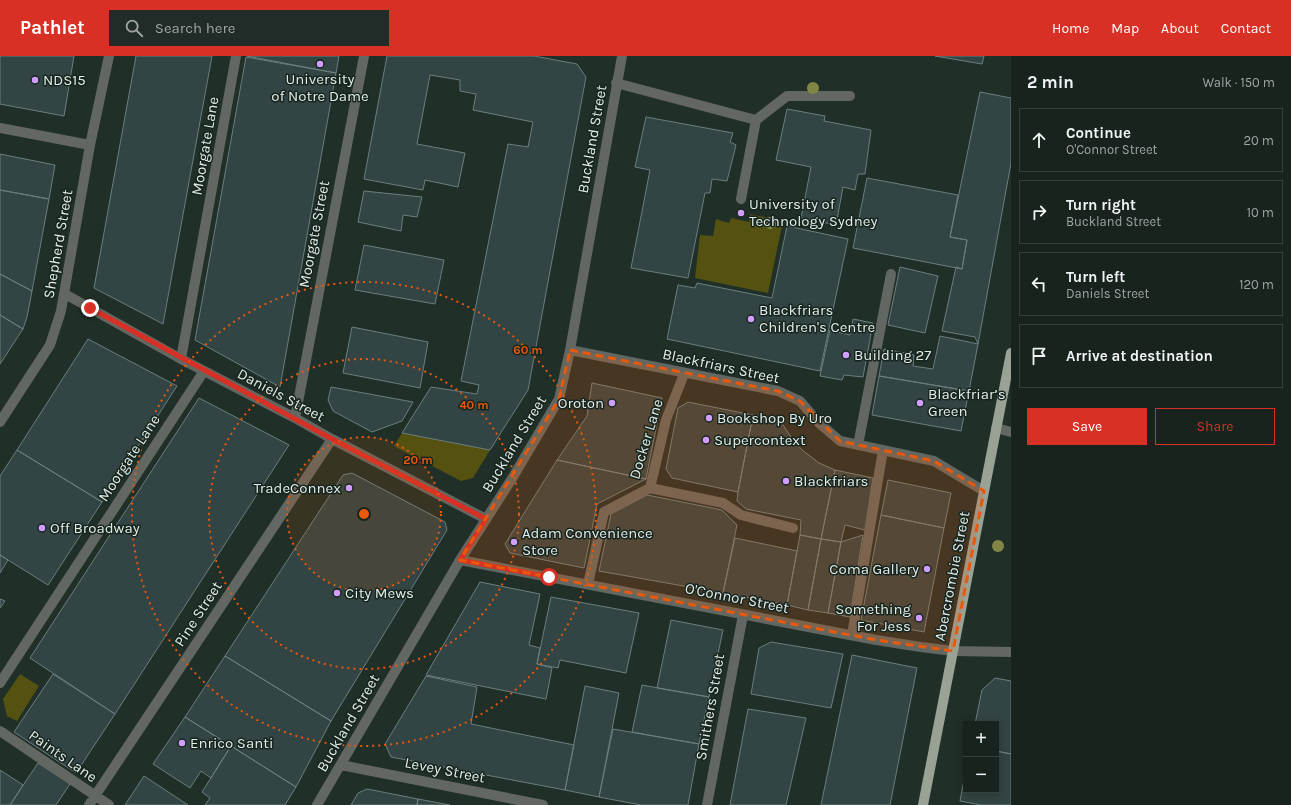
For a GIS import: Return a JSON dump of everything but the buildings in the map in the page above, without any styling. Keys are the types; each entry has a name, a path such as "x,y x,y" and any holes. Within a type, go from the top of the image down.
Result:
{"main road":[{"name":"Abercrombie Street","path":"924,805 1011,353"}],"street":[{"name":"Shepherd Street","path":"0,422 50,345 61,312 90,145 109,56"},
{"name":"Moorgate Lane","path":"182,359 236,56"},
{"name":"Moorgate Street","path":"295,418 364,56"},
{"name":"Buckland Street","path":"317,805 460,560 517,471 559,399 570,350 616,83 622,56"},
{"path":"616,83 756,120"},
{"path":"741,199 756,120 787,96 850,96"},
{"path":"0,128 90,145"},
{"path":"858,445 891,274"},
{"name":"Daniels Street","path":"65,294 204,371 486,519"},
{"name":"Blackfriars Street","path":"570,350 684,374 778,391 800,401 818,423 840,441 934,461 984,491"},
{"name":"Moorgate Lane","path":"0,683 204,371"},
{"name":"Docker Lane","path":"588,584 604,512 650,488 666,420 684,374"},
{"path":"996,428 1011,432"},
{"name":"Pine Street","path":"89,805 332,439"},
{"path":"852,635 883,450"},
{"path":"650,488 723,502 741,515 793,528"},
{"name":"O'Connor Street","path":"460,560 876,640 953,650 1011,652"},
{"name":"Smithers Street","path":"708,805 743,615"},
{"name":"Paints Lane","path":"0,731 109,805"},
{"name":"Levey Street","path":"341,765 543,805"}],"highlighted area":[{"path":"570,350 778,391 800,401 840,441 934,461 984,491 953,651 876,640 460,560 559,399"}],"shaded area":[{"path":"750,214 783,221 768,293 695,278 700,235 713,236 716,219 729,223 731,218 749,222"},
{"path":"402,433 490,450 473,478 461,481 394,446"},
{"path":"20,674 39,686 17,721 7,716 3,699"}],"place":[{"name":"University of Notre Dame","path":"320,64"},
{"name":"NDS15","path":"35,80"},
{"name":"University of Technology Sydney","path":"741,213"},
{"name":"Blackfriars Children's Centre","path":"751,319"},
{"name":"Building 27","path":"846,355"},
{"name":"Oroton","path":"612,403"},
{"name":"Blackfriar’s Green","path":"920,403"},
{"name":"Bookshop By Uro","path":"709,418"},
{"name":"Supercontext","path":"706,440"},
{"name":"Blackfriars","path":"786,481"},
{"name":"TradeConnex","path":"349,488"},
{"name":"Off Broadway","path":"42,528"},
{"name":"Adam Convenience Store","path":"514,542"},
{"name":"Coma Gallery","path":"927,569"},
{"name":"City Mews","path":"337,593"},
{"name":"Something For Jess","path":"919,618"},
{"name":"Enrico Santi","path":"182,743"}],"route":[{"path":"90,308 332,439 486,519 460,560 549,577"}]}
